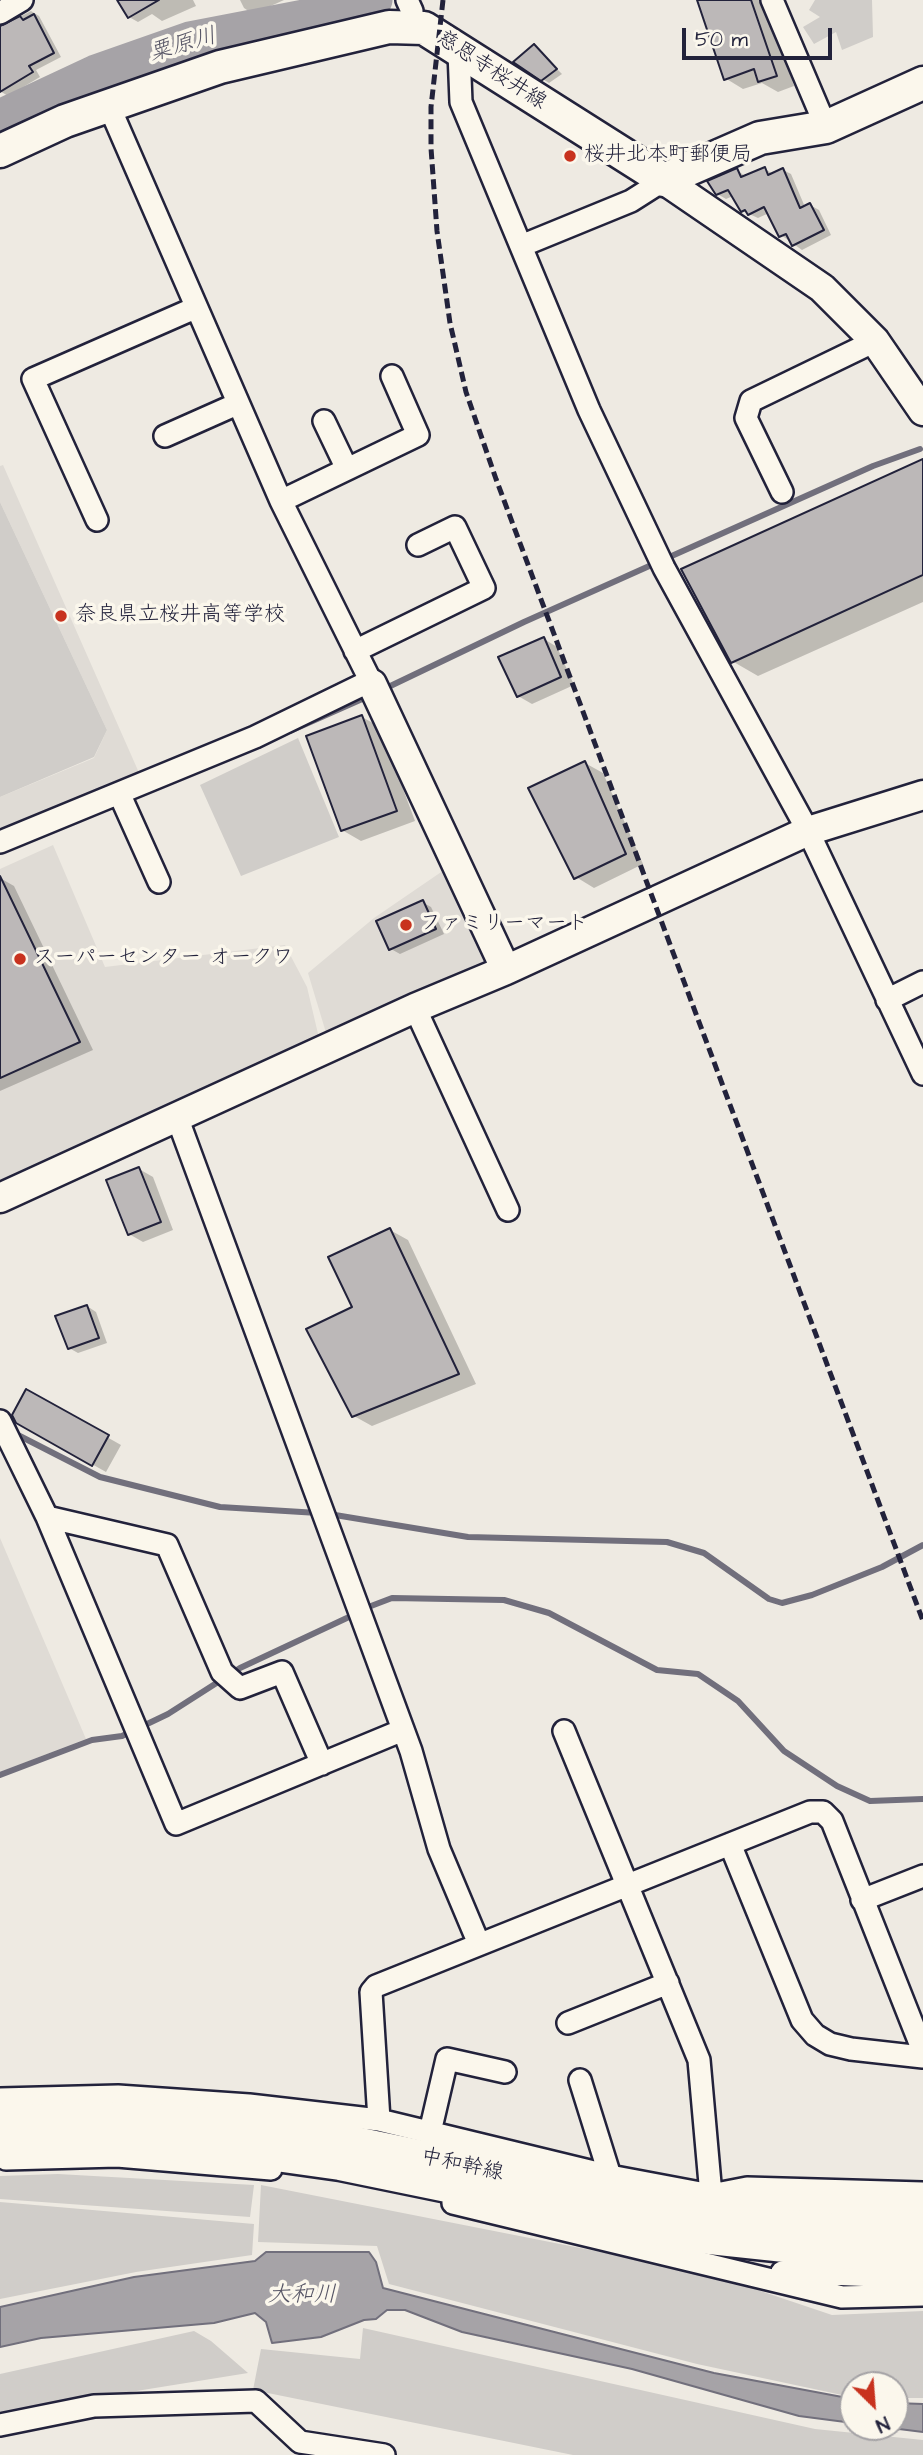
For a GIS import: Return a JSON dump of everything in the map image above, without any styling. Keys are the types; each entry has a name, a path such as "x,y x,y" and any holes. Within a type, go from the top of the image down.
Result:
{"main road":[{"name":"慈恩寺桜井線","path":"0,151 65,121 220,67 389,27 410,12 424,27 459,52 664,180"},
{"path":"664,180 760,138 827,127 923,83"},
{"name":"中和幹線","path":"0,2122 119,2118 248,2127 336,2139 687,2212 754,2223 840,2230 923,2231"},
{"name":"中和幹線","path":"0,2144 80,2140 219,2147 340,2164 691,2236 816,2250 923,2255"}],"street":[{"path":"0,13 22,0"},
{"path":"772,0 827,127"},
{"path":"459,52 461,102 589,410 659,559 808,831 923,1074"},
{"path":"109,106 281,501 374,689 506,970"},
{"path":"521,246 631,201 664,180 822,288 875,341 923,411"},
{"path":"97,520 33,379 195,308"},
{"path":"782,492 746,418 751,401 875,341"},
{"path":"281,501 418,435 392,376"},
{"path":"165,436 237,404"},
{"path":"324,421 347,469"},
{"path":"355,650 484,588 455,527 418,545"},
{"path":"0,842 122,801 255,737 374,689"},
{"path":"0,1198 415,1007 506,970 808,831 923,795"},
{"path":"122,801 159,882"},
{"path":"887,1000 923,982"},
{"path":"415,1007 508,1210"},
{"path":"177,1117 403,1730 439,1849 479,1944"},
{"path":"3,1427 47,1517 176,1824 403,1730"},
{"path":"47,1517 167,1545 226,1676 240,1688 282,1672 322,1764"},
{"path":"564,1731 699,2060 711,2195"},
{"path":"379,2120 371,1993 376,1986 810,1812 823,1812 832,1821 923,2051"},
{"path":"730,1844 802,2020 815,2035 830,2044 851,2049 923,2057"},
{"path":"862,1900 923,1876"},
{"path":"568,2023 668,1983"},
{"path":"430,2132 447,2059 505,2072"},
{"path":"580,2080 610,2176"},
{"path":"0,2099 118,2096 250,2105 379,2120 610,2176 711,2195 790,2206 923,2208"},
{"path":"0,2159 117,2156 287,2170 412,2193 728,2267 842,2297 923,2295"},
{"path":"711,2195 747,2188 923,2193"},
{"path":"728,2267 845,2277 923,2278"},
{"path":"0,2425 94,2406 256,2401 300,2442 384,2455"}],"shaded area":[{"path":"815,0 872,0 873,37 842,50 836,32 814,44 803,27 820,17 809,10"},
{"name":"奈良県立桜井高等学校","path":"3,465 140,775 0,835 0,797 94,758 107,730 0,502 0,466"},
{"path":"0,502 107,730 94,757 0,797"},
{"path":"298,738 339,837 241,876 200,785"},
{"path":"53,845 105,967 285,945 307,987 319,1038 0,1186 0,869"},
{"path":"450,866 489,963 327,1036 308,973 374,918"},
{"path":"0,1538 86,1739 0,1772"},
{"path":"58,2174 254,2185 250,2217 0,2199 0,2176"},
{"path":"261,2185 707,2273 832,2315 923,2311 923,2398 909,2398 909,2371 839,2371 839,2394 697,2364 389,2284 377,2246 258,2242"},
{"path":"0,2202 254,2224 252,2255 136,2272 0,2299"},
{"path":"363,2328 815,2429 839,2431 839,2441 923,2440 923,2455 573,2455 253,2390 261,2349 360,2359"},
{"path":"194,2331 211,2341 248,2373 0,2413 0,2374"}],"water":[{"name":"大和川","path":"266,2252 369,2252 376,2262 383,2288 714,2373 839,2396 839,2421 799,2416 632,2369 462,2332 405,2310 387,2310 376,2319 364,2320 321,2337 272,2343 266,2322 255,2313 214,2323 41,2338 0,2347 0,2307 134,2277 255,2261"},
{"path":"909,2404 923,2404 923,2432 909,2430"}],"building":[{"path":"117,0 159,0 128,18"},
{"path":"697,0 751,0 777,76 758,82 754,69 724,80"},
{"path":"34,14 54,53 29,66 33,72 0,92 0,26 20,16 23,20"},
{"path":"534,44 557,69 541,81 513,62"},
{"path":"765,167 768,175 783,168 800,208 810,203 824,230 792,246 786,234 779,237 764,207 748,215 745,210 741,212 728,190 716,195 707,181 737,168 741,177"},
{"path":"923,459 923,575 731,663 681,569"},
{"path":"544,637 561,677 517,697 498,657"},
{"path":"362,715 397,811 341,831 306,736"},
{"path":"585,761 626,854 574,879 528,788"},
{"name":"スーパーセンター オークワ","path":"0,876 80,1042 0,1078"},
{"name":"ファミリーマート","path":"423,900 436,929 389,950 376,921"},
{"path":"139,1167 161,1222 128,1235 106,1180"},
{"path":"390,1228 459,1374 352,1417 306,1329 352,1307 328,1257"},
{"path":"87,1305 99,1338 68,1349 55,1316"},
{"path":"26,1389 109,1435 92,1466 16,1423 12,1415"}],"waterway":[{"name":"粟原川","path":"0,118 96,73 190,40 335,12 374,0"},
{"path":"382,690 524,622 873,466 920,449"},
{"path":"290,731 369,696"},
{"path":"12,1432 100,1477 220,1507 318,1513"},
{"path":"329,1514 468,1537 667,1542 704,1553 769,1599 782,1603 812,1595 882,1567 923,1545"},
{"path":"371,1606 392,1598 504,1600 549,1613 657,1670 698,1674 738,1701 784,1751 837,1786 870,1801 923,1799"},
{"path":"0,1775 92,1740 122,1736 168,1714 240,1668 349,1617"}],"railway":[{"path":"443,0 431,107 431,148 437,231 450,323 466,392 496,479 923,1621"}],"place":[{"name":"桜井北本町郵便局","path":"570,156"},
{"name":"奈良県立桜井高等学校","path":"61,616"},
{"name":"ファミリーマート","path":"406,925"},
{"name":"スーパーセンター オークワ","path":"20,959"}]}
